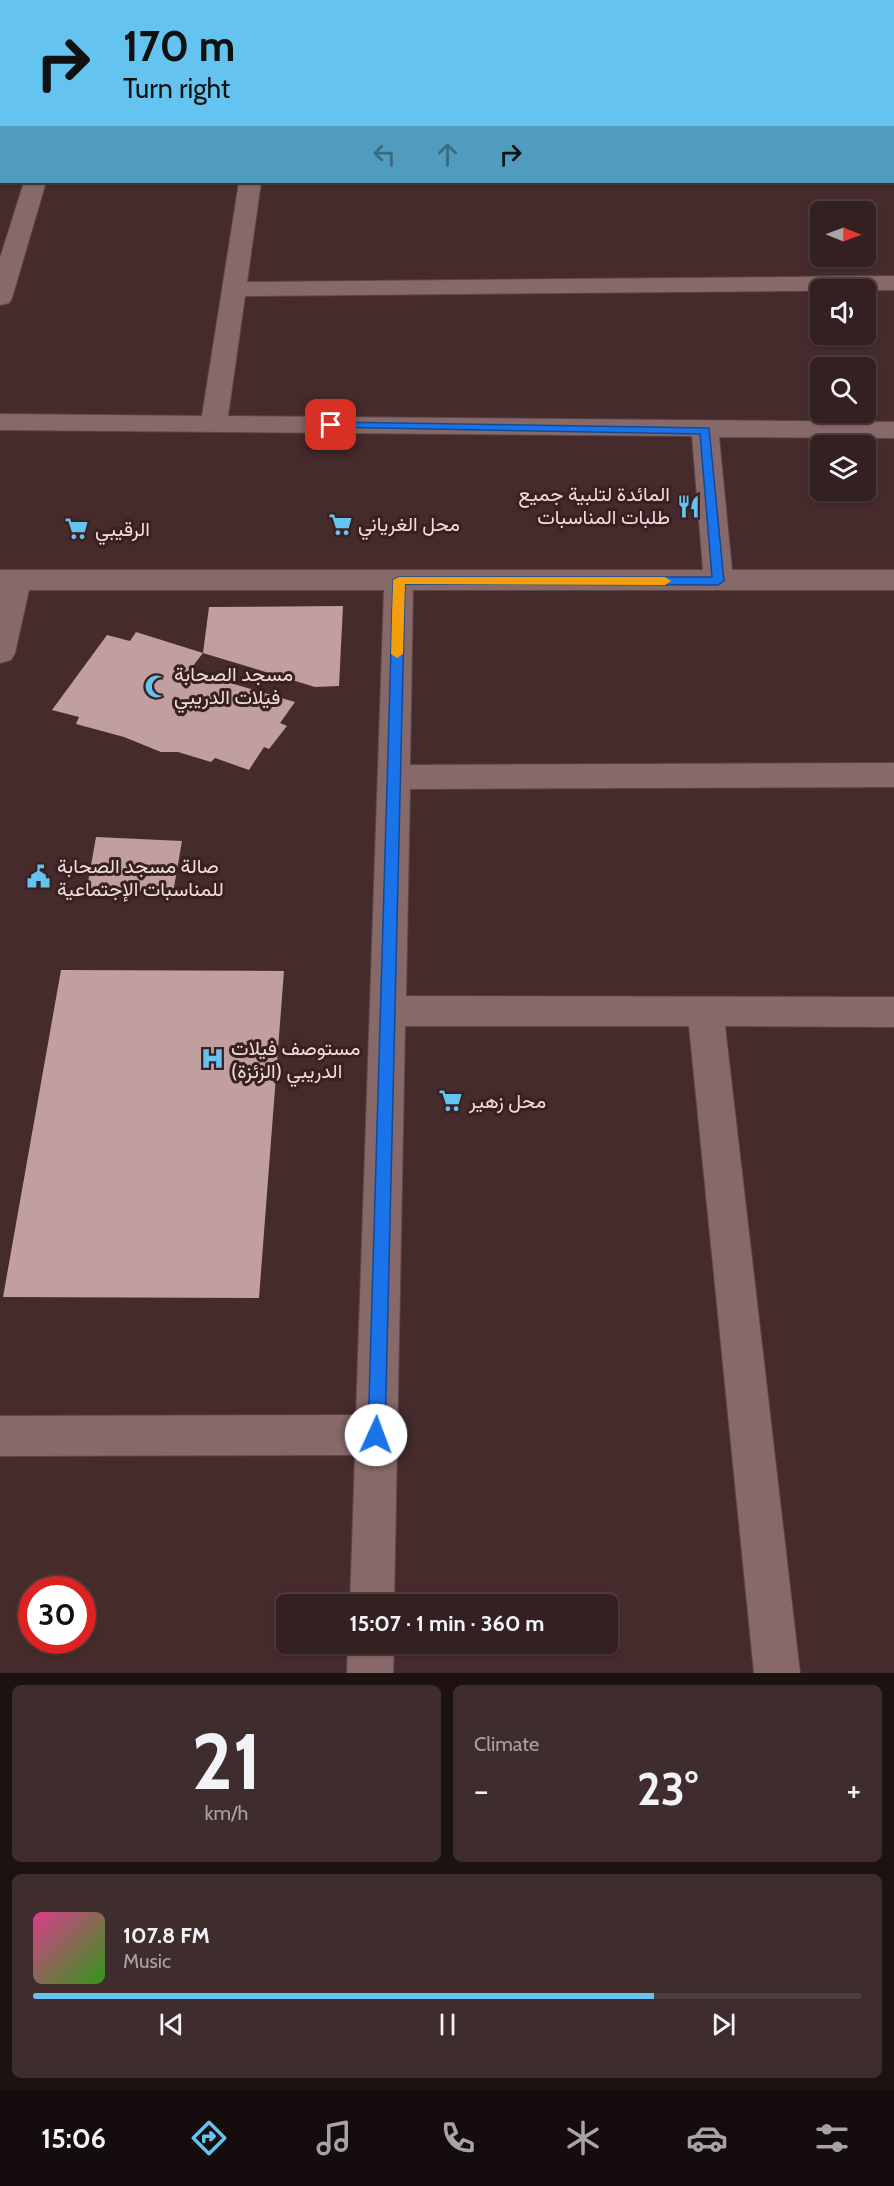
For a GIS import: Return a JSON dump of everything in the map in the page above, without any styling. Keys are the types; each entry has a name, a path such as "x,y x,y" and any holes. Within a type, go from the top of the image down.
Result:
{"street":[{"path":"0,298 35,183"},
{"path":"214,423 250,183"},
{"path":"234,290 894,283"},
{"path":"0,422 894,430"},
{"path":"705,430 718,581"},
{"path":"0,653 8,580 894,580"},
{"path":"372,1594 399,580"},
{"path":"394,777 894,775"},
{"path":"388,1011 894,1012"},
{"path":"705,1012 777,1673"},
{"path":"0,1436 376,1435"},
{"path":"370,1673 371,1654"}],"building":[{"path":"343,606 339,686 315,687 203,653 209,607"},
{"name":"مسجد الصحابة فيلات الدريبي","path":"136,632 203,653 189,671 295,702 280,723 287,726 269,749 264,747 249,770 215,758 211,762 178,752 161,752 124,737 76,724 79,717 52,710 107,635 130,641"},
{"path":"96,837 182,841 173,893 87,888"},
{"path":"61,970 284,971 259,1298 3,1297"}],"slow traffic":[{"path":"397,654 399,580 665,581"}],"place":[{"name":"المائدة لتلبية جميع طلبات المناسبات","path":"688,506"},
{"name":"محل الغرياني","path":"340,524"},
{"name":"الرقيبي","path":"77,529"},
{"name":"مسجد الصحابة فيلات الدريبي","path":"156,686"},
{"name":"صالة مسجد الصحابة للمناسبات الإجتماعية","path":"39,877"},
{"name":"مستوصف فيلات الدريبي (الزئزة)","path":"213,1059"},
{"name":"محل زهير","path":"451,1101"}],"route":[{"path":"331,425 705,430 718,581 399,580 376,1435"}]}
